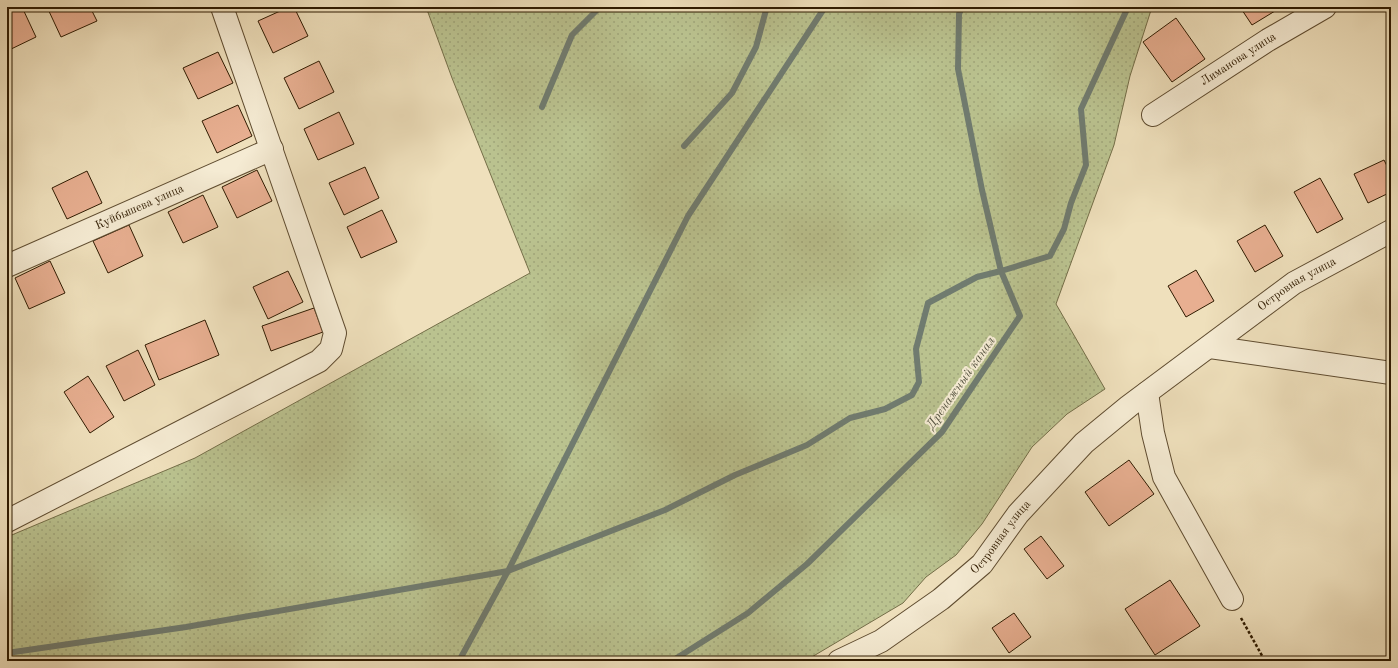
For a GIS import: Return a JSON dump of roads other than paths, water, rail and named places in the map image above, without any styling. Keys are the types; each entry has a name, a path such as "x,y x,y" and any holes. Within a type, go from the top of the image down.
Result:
{"street":[{"path":"7,521 319,361 331,349 335,333 222,7"},
{"name":"Лиманова улица","path":"1153,115 1268,40 1325,7"},
{"name":"Куйбышева улица","path":"7,266 272,149"},
{"name":"Островная улица","path":"840,661 881,641 941,599 982,564 1018,514 1084,443 1147,393 1294,283 1391,231"},
{"path":"1210,347 1391,373"},
{"path":"1147,393 1153,433 1164,477 1232,599"}],"waterway":[{"path":"542,107 572,35 600,7"},
{"path":"684,146 732,93 756,47 768,7"},
{"path":"459,661 508,571 688,216 825,7"},
{"name":"Дренажный канал","path":"672,661 748,613 807,564 942,432 1020,316 1001,271 982,190 958,69 959,14 962,7"},
{"path":"7,653 186,627 508,571 665,510 735,475 807,445 850,418 885,409 912,395 919,382 916,349 928,303 977,277 1050,256 1064,229 1071,203 1086,165 1081,109 1128,7"}]}
